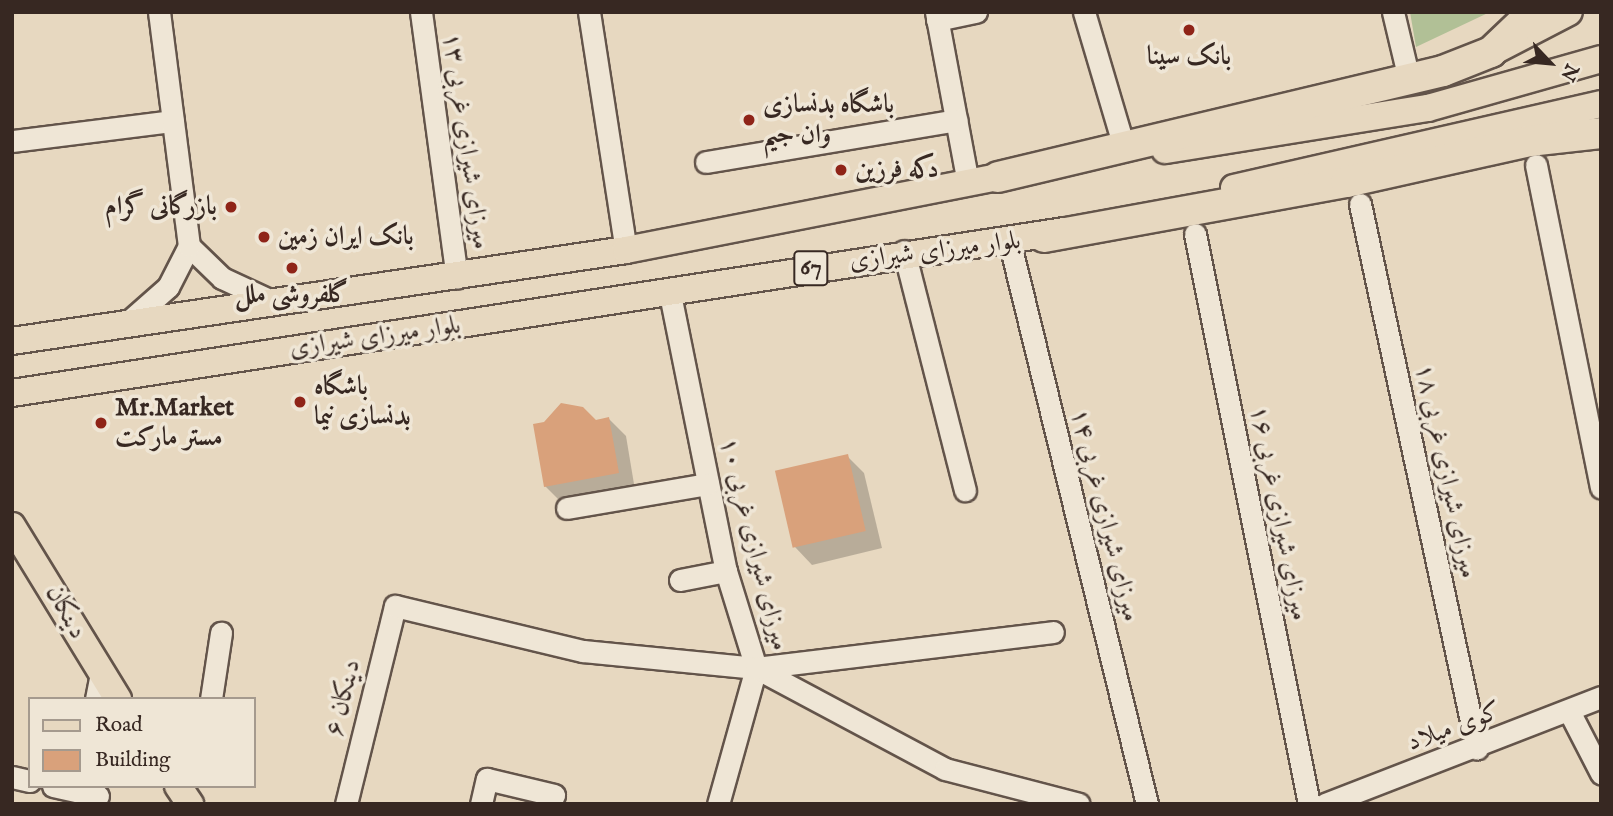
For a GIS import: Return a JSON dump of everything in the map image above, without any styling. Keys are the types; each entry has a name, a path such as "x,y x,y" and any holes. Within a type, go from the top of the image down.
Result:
{"highway":[{"path":"998,177 1123,144 1443,72 1491,52 1533,12"},
{"path":"1044,237 1346,182 1529,141 1601,133"}],"main road":[{"path":"1443,72 1525,39 1569,12"},
{"name":"بلوار میرزای شیرازی","path":"12,341 457,278 626,250 998,177 1429,108 1601,59"},
{"name":"بلوار میرزای شیرازی","path":"12,393 670,295 904,251 1044,237 1180,198 1601,104"},
{"name":"دینکان","path":"12,526 99,686 115,697"},
{"path":"179,788 190,804"}],"street":[{"path":"125,325 168,287 189,246 159,12"},
{"name":"۱۳ میرزای شیرازی غربی","path":"421,12 457,278"},
{"path":"589,12 626,250"},
{"path":"968,183 936,16 976,12"},
{"path":"1084,12 1123,144"},
{"path":"1393,12 1409,79"},
{"path":"706,162 956,120"},
{"path":"12,141 173,121"},
{"path":"1536,165 1601,488"},
{"name":"۱۸ میرزای شیرازی غربی","path":"1360,204 1477,749"},
{"name":"۱۶ میرزای شیرازی غربی","path":"1195,234 1309,804"},
{"name":"۱۴ میرزای شیرازی غربی","path":"1009,240 1147,804"},
{"path":"189,246 222,278 277,303"},
{"path":"904,251 965,490"},
{"name":"۱۰ میرزای شیرازی غربی","path":"670,295 726,571 756,668 718,804"},
{"path":"567,508 708,484"},
{"path":"680,580 726,571"},
{"name":"دینکان ۶","path":"346,804 395,606 583,650 756,668"},
{"path":"756,668 1053,632"},
{"path":"211,697 221,633"},
{"path":"756,668 945,769 1079,804"},
{"name":"کوی میلاد","path":"1325,804 1570,713 1601,697"},
{"path":"1570,713 1601,773"},
{"path":"481,804 487,779 554,795"},
{"path":"75,789 98,796"}],"green space":[{"path":"1410,12 1490,12 1416,47"}],"building":[{"path":"561,403 583,407 596,420 609,417 619,473 544,487 533,424 544,422"},
{"path":"848,454 866,531 793,548 775,471"}],"place":[{"name":"بانک سینا","path":"1189,30"},
{"name":"باشگاه بدنسازی وان جیم","path":"749,120"},
{"name":"دکه فرزین","path":"841,170"},
{"name":"بازرگانی گرام","path":"231,207"},
{"name":"بانک ایران زمین","path":"264,237"},
{"name":"گلفروشی ملل","path":"292,268"},
{"name":"باشگاه بدنسازی نیما","path":"300,402"},
{"name":"Mr.Market مستر مارکت","path":"101,423"}]}
